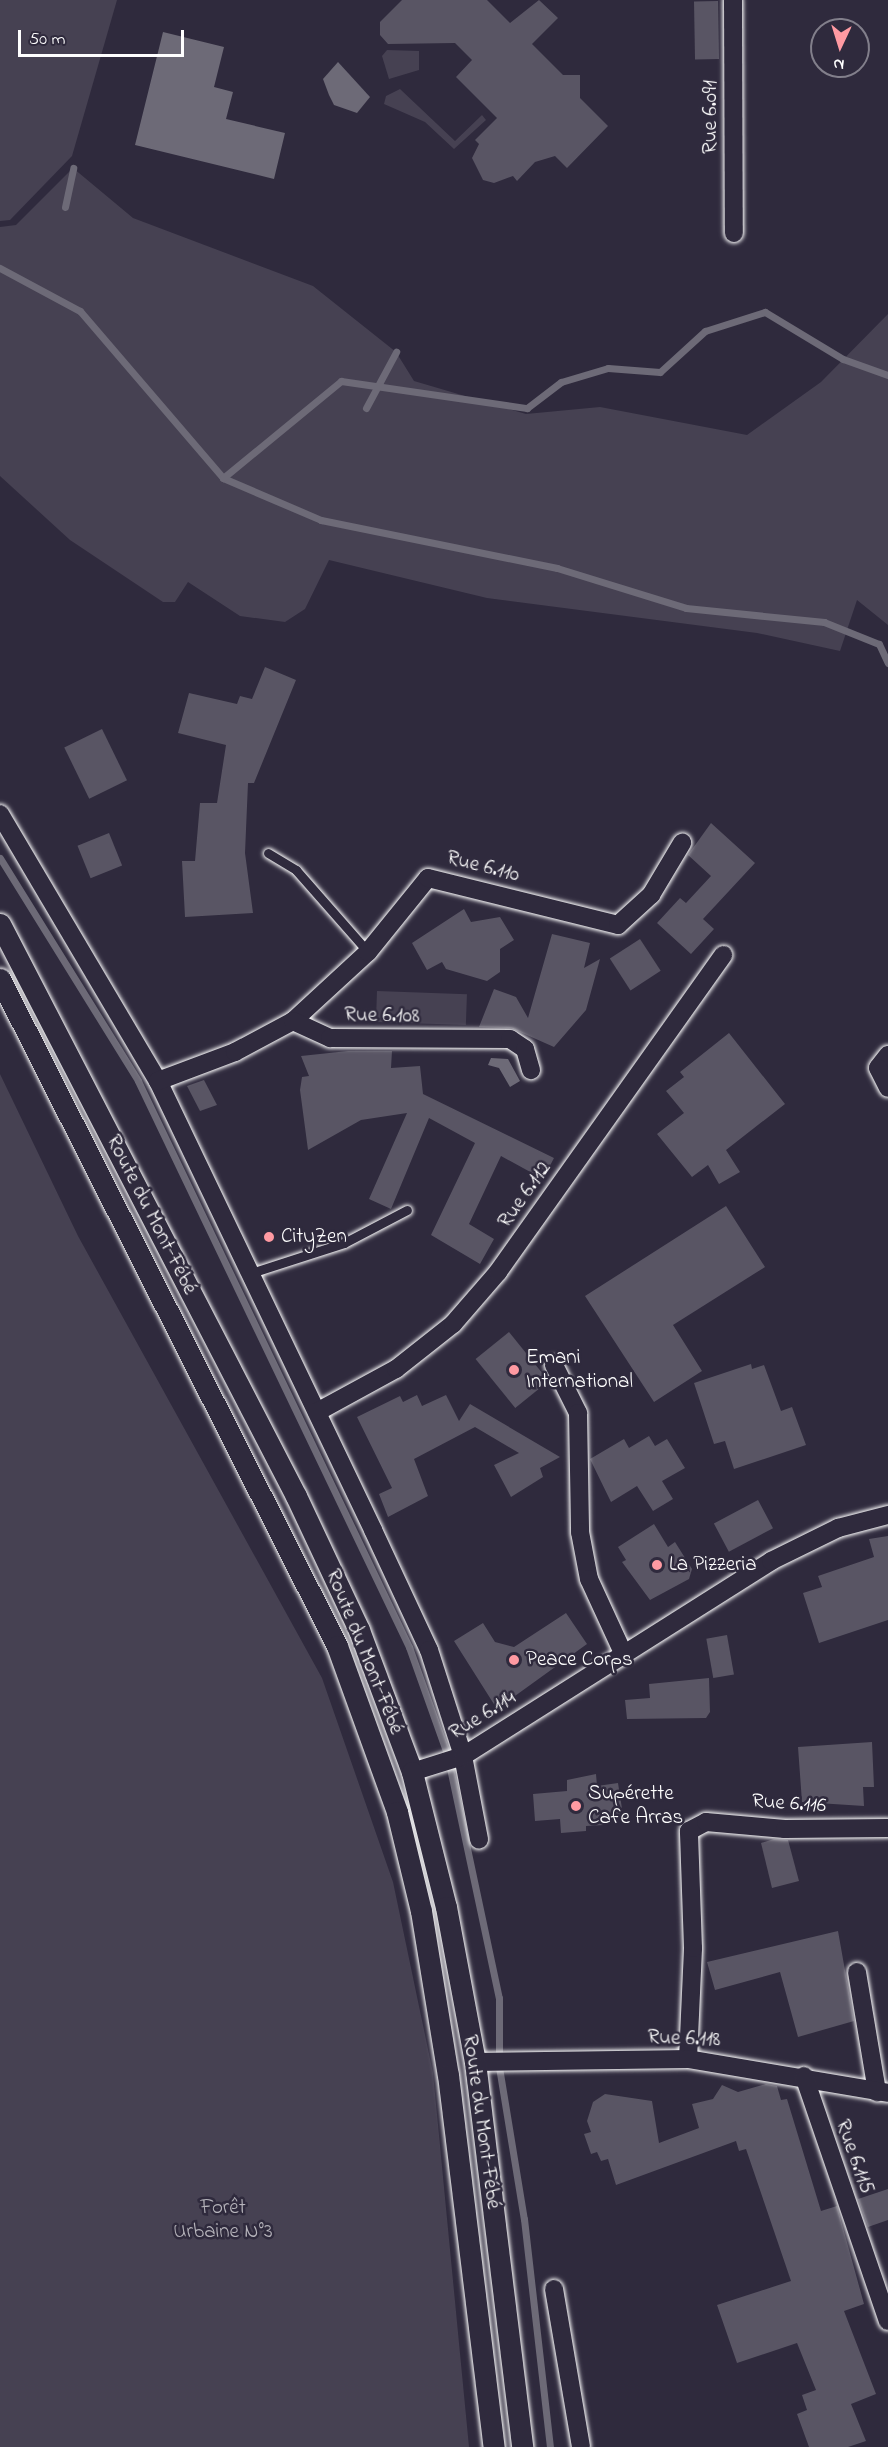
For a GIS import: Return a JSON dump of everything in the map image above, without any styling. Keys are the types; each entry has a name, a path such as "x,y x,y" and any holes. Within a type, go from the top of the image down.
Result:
{"street":[{"name":"Rue 6.091","path":"734,0 734,233"},
{"path":"0,814 158,1081 429,1650 463,1756 479,1839"},
{"name":"Rue 6.110","path":"293,1021 368,952 428,878 618,925 651,895 682,843"},
{"name":"Route du Mont-Fébé","path":"0,924 296,1496 360,1630 412,1772 446,1907 475,2062 522,2447"},
{"name":"Rue 6.112","path":"317,1412 396,1369 453,1324 498,1272 723,956"},
{"name":"Route du Mont-Fébé","path":"0,978 337,1646 397,1812 422,1911 448,2074 494,2447"},
{"path":"158,1081 235,1052 293,1021"},
{"name":"Rue 6.108","path":"293,1021 330,1038 510,1039 525,1049 531,1070"},
{"path":"888,1055 878,1068 888,1088"},
{"path":"554,1365 578,1413 580,1532 589,1579 623,1653"},
{"name":"Rue 6.114","path":"412,1772 463,1756 771,1561 838,1527 888,1515"},
{"name":"Rue 6.116","path":"688,2059 693,1948 689,1831 706,1822 785,1829 888,1828"},
{"path":"857,1972 882,2092"},
{"name":"Rue 6.118","path":"475,2062 688,2059 804,2076 882,2092"},
{"name":"Rue 6.115","path":"804,2076 888,2321"},
{"path":"554,2289 581,2447"}],"lane":[{"path":"268,853 296,870 368,952"},
{"path":"251,1273 344,1243 407,1210"}],"green space":[{"path":"0,0 117,0 72,156 10,220 0,221"},
{"path":"387,50 419,51 419,70 389,79 382,56"},
{"path":"400,89 455,141 482,115 486,120 454,149 425,122 384,104 386,96"},
{"path":"73,168 133,218 313,286 396,352 414,381 526,414 600,407 747,435 821,382 888,314 888,625 857,600 840,651 757,633 487,598 329,560 305,609 285,622 240,616 188,582 175,602 163,602 70,540 0,476 0,227 16,225"},
{"path":"377,991 467,994 466,1025 376,1022"},
{"name":"Forêt Urbaine N°3","path":"0,1074 78,1236 322,1678 393,1882 433,2073 469,2447 0,2447"}],"shaded area":[{"path":"163,32 224,47 214,87 233,92 226,119 285,133 274,179 135,145"},
{"path":"338,62 370,97 357,113 334,105 323,79"},
{"path":"491,1058 508,1059 520,1081 510,1087 499,1068 488,1065"}],"building":[{"path":"402,0 487,0 510,23 539,0 558,18 532,44 563,75 580,75 580,98 608,126 567,168 555,156 535,162 517,181 513,176 494,183 483,180 472,158 479,144 475,140 497,118 456,77 472,60 455,43 388,44 380,35 380,22"},
{"path":"694,1 718,1 719,59 695,59"},
{"path":"265,667 296,680 254,783 248,783 245,853 253,913 185,917 182,861 195,861 200,803 217,803 226,745 178,733 189,693 237,704 240,696 252,699"},
{"path":"102,729 127,780 89,799 64,747"},
{"path":"711,823 755,863 703,919 714,929 691,954 657,923 680,898 686,903 711,876 688,855"},
{"path":"109,833 122,865 91,878 77,846"},
{"path":"464,909 471,922 500,917 514,940 500,949 500,972 487,981 446,969 442,962 427,970 412,943"},
{"path":"552,934 590,943 584,968 600,959 586,1010 554,1047 511,1028 479,1027 494,989 516,997 528,1018"},
{"path":"640,939 661,971 631,990 610,959"},
{"path":"729,1033 785,1104 726,1150 740,1172 719,1184 708,1165 692,1177 657,1134 684,1113 666,1091 684,1077 680,1072"},
{"path":"348,1051 392,1051 391,1068 420,1066 423,1094 554,1158 543,1179 501,1156 469,1224 494,1239 480,1264 431,1235 475,1143 429,1118 391,1209 369,1199 407,1113 361,1120 308,1150 300,1090 302,1077 309,1076 301,1056"},
{"path":"204,1080 217,1105 200,1111 187,1086"},
{"path":"726,1206 765,1267 673,1325 702,1371 654,1402 585,1296"},
{"name":"Emani International","path":"509,1332 549,1381 515,1408 476,1359"},
{"path":"751,1364 752,1369 764,1365 781,1411 792,1407 806,1445 734,1469 725,1441 714,1444 694,1383"},
{"path":"417,1395 422,1406 446,1395 459,1421 470,1404 560,1457 540,1468 543,1477 511,1497 494,1465 519,1453 475,1427 414,1459 428,1496 388,1517 379,1494 392,1488 357,1417 400,1396 403,1402"},
{"path":"649,1436 655,1446 667,1439 685,1468 662,1481 673,1499 653,1511 637,1486 611,1502 590,1459 624,1439 629,1448"},
{"path":"758,1500 773,1528 729,1552 714,1523"},
{"name":"La Pizzeria","path":"654,1524 668,1547 675,1542 692,1569 689,1579 650,1600 622,1562 626,1560 618,1547"},
{"path":"888,1536 888,1620 819,1643 803,1593 822,1587 818,1576 874,1557 869,1539"},
{"name":"Peace Corps","path":"566,1613 587,1644 497,1709 454,1641 483,1623 495,1642 514,1647"},
{"path":"727,1635 734,1674 713,1678 706,1639"},
{"path":"709,1678 710,1712 706,1718 627,1719 625,1700 650,1698 649,1684"},
{"path":"872,1742 874,1787 863,1787 864,1806 802,1802 798,1747"},
{"path":"596,1774 597,1786 618,1783 623,1815 603,1818 604,1825 586,1826 586,1831 561,1833 560,1819 535,1821 533,1794 567,1791 567,1780"},
{"path":"774,1839 788,1840 799,1881 772,1888 761,1843"},
{"path":"838,1931 854,2021 798,2037 780,1972 715,1990 707,1962"},
{"path":"766,2084 777,2086 781,2100 787,2099 821,2211 837,2206 864,2304 844,2311 876,2394 851,2404 866,2441 848,2447 809,2447 797,2414 807,2410 802,2395 816,2390 797,2343 737,2363 717,2305 791,2281 746,2149 739,2151 736,2141 616,2185 608,2159 601,2161 597,2152 591,2154 584,2134 591,2132 587,2121 593,2102 605,2094 652,2101 659,2143 699,2128 692,2104 713,2099 722,2085 738,2092"},
{"path":"888,2189 888,2220 868,2227 858,2199"}],"waterway":[{"path":"65,207 73,168"},
{"path":"0,268 80,311 223,478 321,520 557,568 686,608 824,622 879,644 888,663"},
{"path":"223,478 341,381 527,408 561,382 608,368 660,372 705,331 765,312 843,359 888,375"},
{"path":"366,408 396,352"},
{"path":"0,858 138,1081 409,1647 447,1754 499,1998 499,2067 524,2219 550,2447"}],"place":[{"name":"CityZen","path":"269,1237"},
{"name":"Emani International","path":"514,1370"},
{"name":"La Pizzeria","path":"657,1565"},
{"name":"Peace Corps","path":"514,1660"},
{"name":"Supérette Cafe Arras","path":"576,1806"}]}
